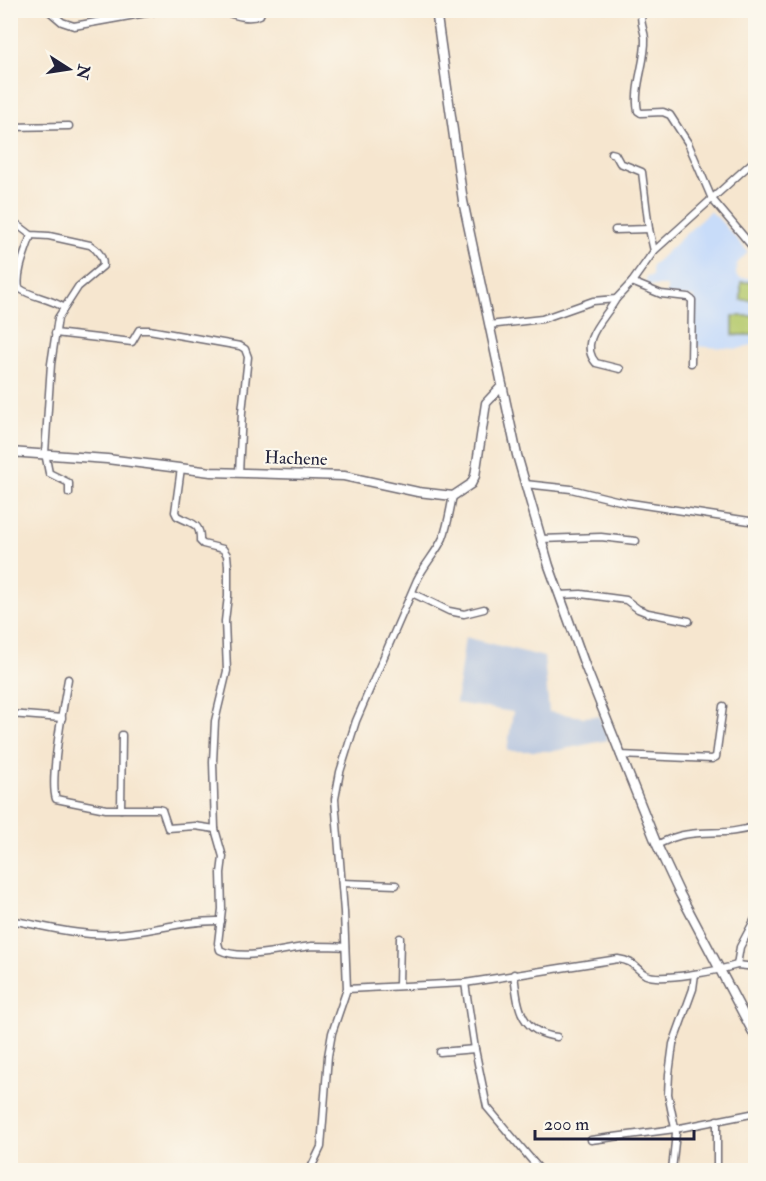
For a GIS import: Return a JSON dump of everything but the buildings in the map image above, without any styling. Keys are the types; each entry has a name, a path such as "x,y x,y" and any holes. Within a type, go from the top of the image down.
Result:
{"main road":[{"path":"436,10 462,201 502,386 525,484 541,539 560,595 657,844 680,894 756,1038"},
{"path":"453,495 471,484 475,476 486,403 502,386"},
{"name":"Hachene","path":"10,452 45,453 211,472 344,476 418,492 453,495"}],"street":[{"path":"48,10 62,22 74,26 163,10"},
{"path":"219,10 239,17 254,17 260,15 262,10"},
{"path":"642,10 641,26 645,40 638,111 663,112 670,115 688,143 712,199 756,251"},
{"path":"10,128 69,126"},
{"path":"611,153 615,154 620,163 642,172 654,251"},
{"path":"620,369 596,363 589,353 589,345 596,327 654,251 756,159"},
{"path":"10,219 32,235 49,236 90,245 100,255 103,266 78,287 63,307 55,333 45,453 49,473 69,483 69,494"},
{"path":"615,230 649,229"},
{"path":"32,235 22,263 19,288 63,307"},
{"path":"632,282 661,294 688,297 692,300 691,363"},
{"path":"489,325 542,319 593,301 616,299"},
{"path":"55,333 132,342 139,330 149,330 240,346 245,349 248,357 242,412 240,473"},
{"path":"181,468 175,512 177,516 198,526 201,532 200,541 203,544 223,549 227,555 228,566 225,621 227,671 215,721 213,762 215,829 223,858 218,943 220,950 225,953 248,954 312,946 345,947"},
{"path":"525,484 571,489 624,502 756,522"},
{"path":"310,1170 321,1147 328,1056 332,1033 347,989 335,800 340,772 356,721 424,565 444,536 453,495"},
{"path":"541,539 601,537 636,541"},
{"path":"412,593 449,611 464,614 484,609"},
{"path":"560,595 581,594 626,600 648,613 689,621"},
{"path":"68,679 54,794 56,799 105,809 162,810 168,828 183,826 215,829"},
{"path":"621,754 712,759 716,757 723,706"},
{"path":"10,714 62,718"},
{"path":"121,809 122,735"},
{"path":"657,844 676,836 717,834 756,826"},
{"path":"342,883 396,885"},
{"path":"737,965 740,947 756,916"},
{"path":"10,920 92,935 135,933 160,926 221,921"},
{"path":"399,985 400,938"},
{"path":"347,989 465,983 618,959 631,962 648,975 695,974 737,965 756,967"},
{"path":"514,974 522,1016 534,1031 557,1037"},
{"path":"672,1170 675,1130 668,1094 671,1055 680,1021 693,988 695,974"},
{"path":"465,983 487,1107 540,1170"},
{"path":"440,1052 475,1049"},
{"path":"591,1140 675,1130 756,1113"},
{"path":"717,1120 717,1170"}],"shaded area":[{"path":"710,211 748,252 737,264 736,274 739,278 755,278 755,344 738,349 693,346 694,297 667,295 667,286 647,286 646,283 646,277 652,276 652,266"},
{"path":"465,637 544,657 549,712 583,717 599,716 608,740 554,751 507,751 513,712 456,703"}],"green space":[{"path":"741,282 754,282 755,302 754,300 741,300"},
{"path":"733,316 755,316 755,335 733,335"}]}
